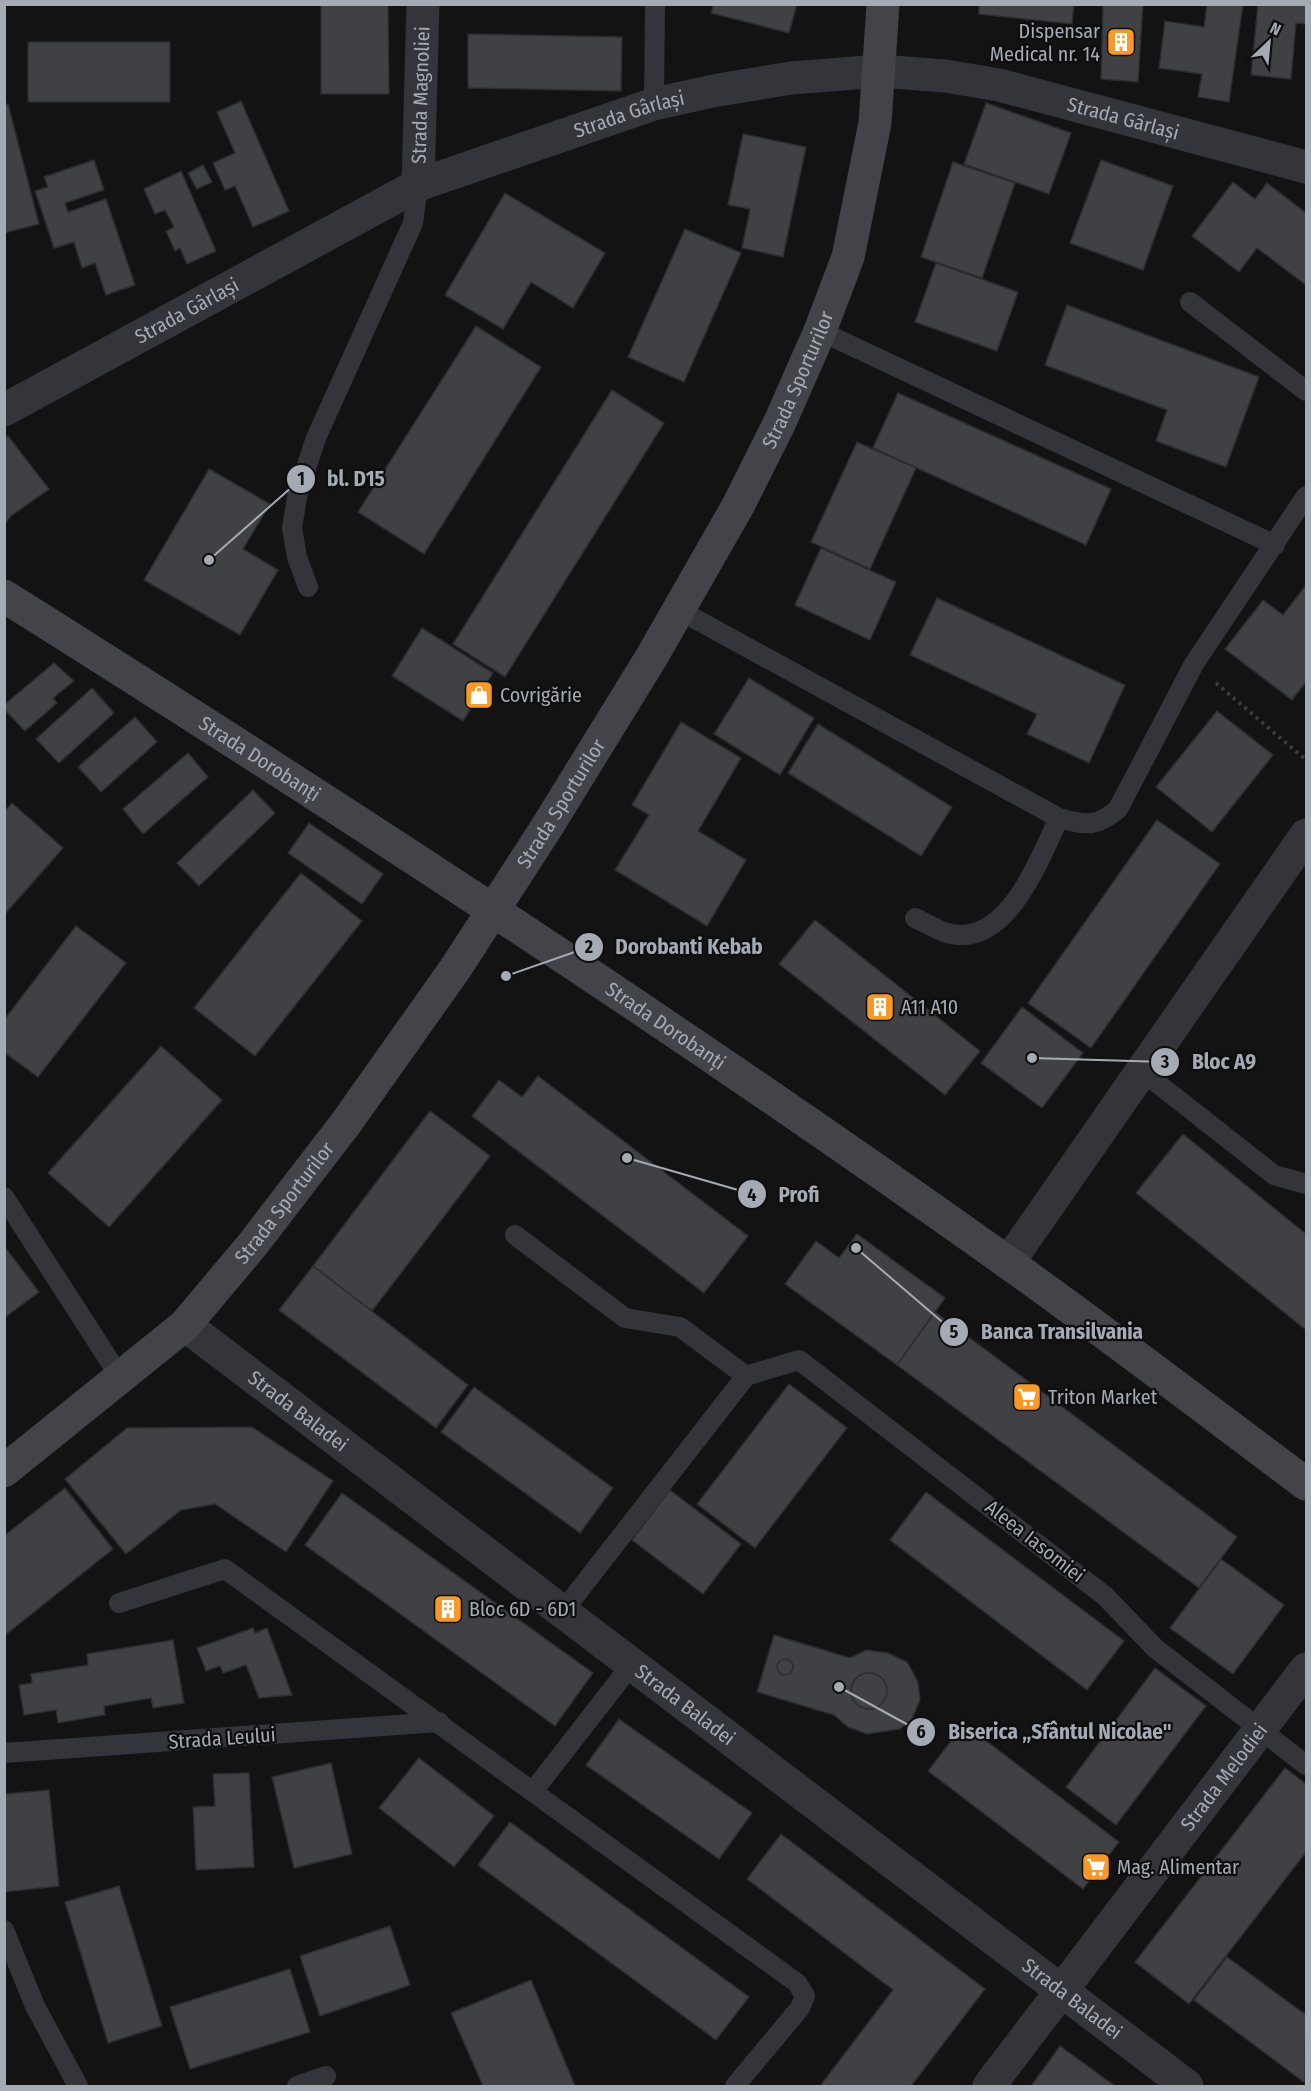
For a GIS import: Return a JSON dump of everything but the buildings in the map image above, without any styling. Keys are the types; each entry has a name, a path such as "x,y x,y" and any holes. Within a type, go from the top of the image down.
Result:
{"main road":[{"name":"Strada Sporturilor","path":"4,1471 185,1325 253,1245 346,1123 495,910 679,610 739,504 780,422 820,331 848,257 866,174 880,72 883,4"},
{"name":"Strada Dorobanți","path":"4,596 304,785 495,910 1008,1263 1306,1484"}],"street":[{"name":"Strada Magnoliei","path":"418,185 423,4"},
{"name":"Strada Gârlași","path":"4,410 418,185 654,104 718,90 791,78 880,72 945,76 999,84 1306,166"},
{"path":"1008,1263 1306,835"},
{"name":"Strada Baladei","path":"185,1325 1187,2086"},
{"name":"Strada Melodiei","path":"989,2086 1306,1669"}],"lane":[{"path":"654,4 654,104"},
{"path":"308,587 297,557 292,528 298,492 316,438 413,223 418,185"},
{"path":"1190,302 1306,391"},
{"path":"820,331 1275,545"},
{"path":"679,610 1059,818 1086,825 1104,821 1118,809 1194,664 1306,496"},
{"path":"915,918 946,933 968,934 990,927 1018,901 1059,818"},
{"path":"1143,1072 1274,1175 1306,1184"},
{"path":"4,1197 120,1377"},
{"path":"515,1235 625,1318 680,1327 746,1376 563,1611"},
{"name":"Aleea Iasomiei","path":"746,1376 799,1360 1105,1596 1155,1648 1306,1765"},
{"path":"119,1602 225,1569 534,1790 797,1983 805,1996 800,2008 735,2086"},
{"path":"534,1790 632,1664"},
{"name":"Strada Leului","path":"4,1753 439,1722"},
{"path":"4,1930 35,2006 78,2086"},
{"path":"297,2086 326,2076"}],"path":[{"path":"1194,664 1306,760"}],"place":[{"name":"Dispensar Medical nr. 14","path":"1121,42"},
{"name":"bl. D15","path":"209,560"},
{"name":"Covrigărie","path":"479,695"},
{"name":"Dorobanti Kebab","path":"506,976"},
{"name":"A11 A10","path":"880,1007"},
{"name":"Bloc A9","path":"1032,1058"},
{"name":"Profi","path":"627,1158"},
{"name":"Banca Transilvania","path":"856,1248"},
{"name":"Triton Market","path":"1027,1397"},
{"name":"Bloc 6D - 6D1","path":"448,1609"},
{"name":"Biserica „Sfântul Nicolae\"","path":"839,1687"},
{"name":"Mag. Alimentar","path":"1096,1867"}]}
